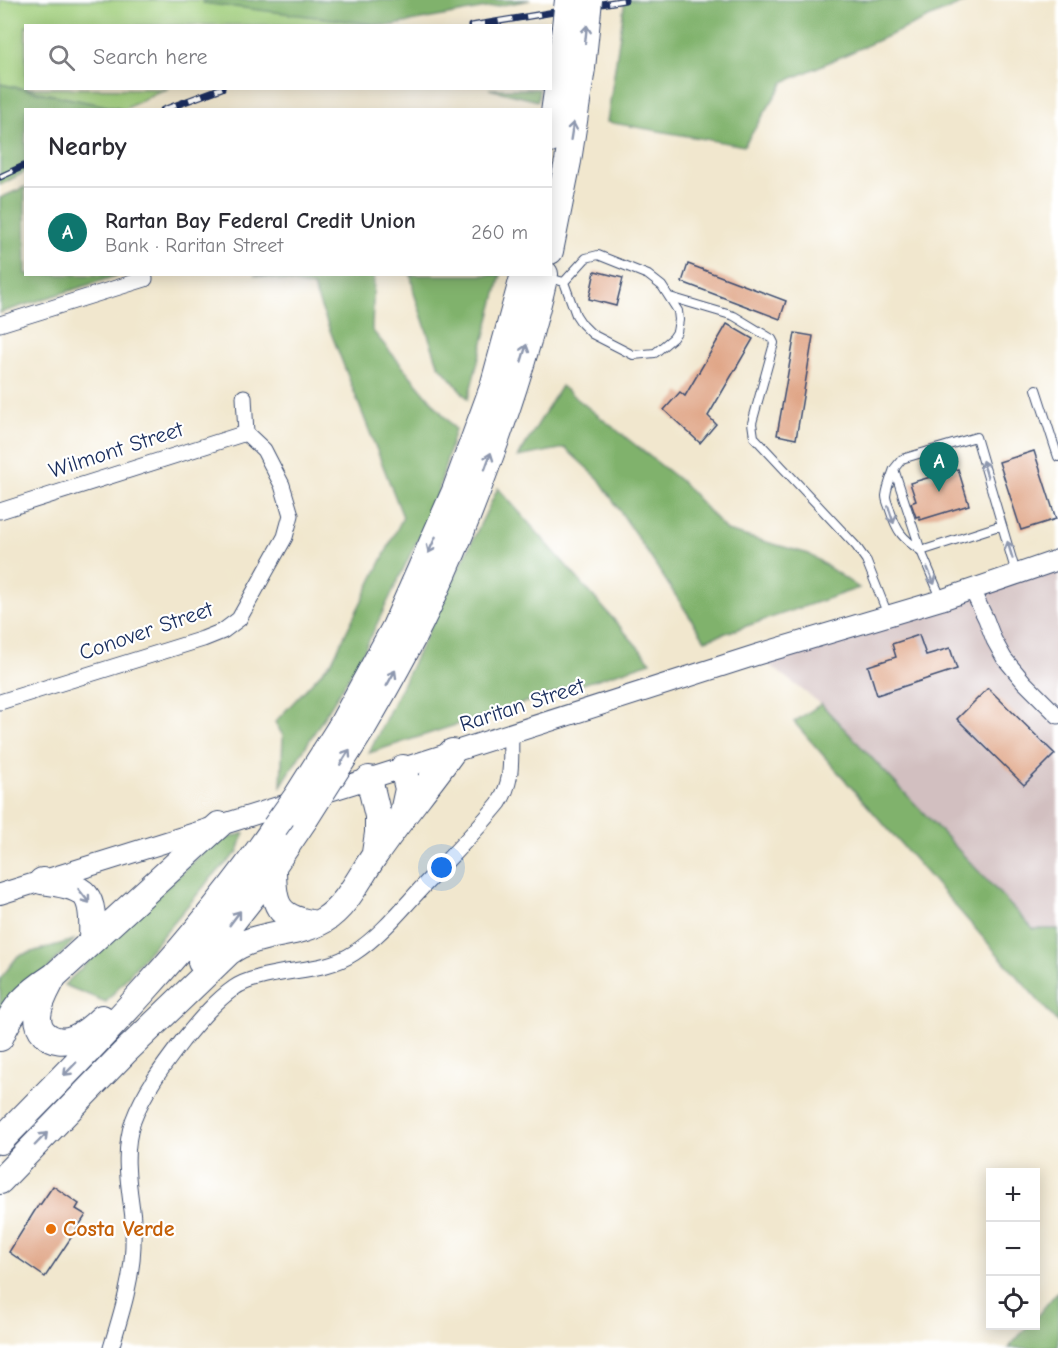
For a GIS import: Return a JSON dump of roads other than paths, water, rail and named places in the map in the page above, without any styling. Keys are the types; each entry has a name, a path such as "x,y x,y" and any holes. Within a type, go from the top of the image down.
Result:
{"highway":[{"path":"552,240 568,161 571,69 568,0"},
{"path":"552,133 589,0"},
{"path":"147,1030 273,867 305,819 351,728 455,491 493,387 545,277"},
{"path":"0,1141 93,1046 214,911 297,796 351,728 413,637 469,513 529,339 545,277"},
{"path":"0,1181 147,1030 222,958 237,947 258,939 295,932 330,916 351,891 375,854 452,752"},
{"path":"401,820 408,789 403,768"},
{"path":"369,779 378,816 375,854"},
{"path":"0,1038 10,1017 23,999 54,976 219,825"},
{"path":"273,867 274,892 280,908 292,919 315,924"},
{"path":"42,880 68,884 85,894 92,910 92,941"},
{"path":"54,976 42,1002 38,1017 39,1023 46,1035 58,1040 66,1040 74,1039 88,1030 168,965"}],"street":[{"path":"0,324 146,279"},
{"path":"244,397 246,433"},
{"name":"Wilmont Street","path":"0,511 246,433"},
{"name":"Conover Street","path":"0,702 203,639 223,631 239,619 285,537 291,514 282,485 264,450 246,433"},
{"name":"Raritan Street","path":"0,894 756,655 941,600 1058,560"},
{"path":"972,590 1004,658 1058,716"},
{"path":"111,1348 125,1300 133,1247 127,1146 133,1120 153,1082 205,1014 235,988 261,977 332,964 352,954 379,933 499,803 510,775 511,734"}],"lane":[{"path":"545,277 592,334 633,355 655,353 677,332 680,320 678,311 662,286 648,275 598,255 552,274"},
{"path":"670,297 734,316 772,339 774,344 752,423 754,437 856,546 866,560 888,615"},
{"path":"1036,389 1058,457"},
{"path":"921,551 907,541 896,527 888,506 887,491 894,468 902,459 976,437 1017,574"},
{"path":"894,468 921,551 941,600"},
{"path":"921,551 1002,525"}],"railway":[{"path":"483,24 625,0"},
{"path":"168,108 217,90"},
{"path":"0,177 24,166"}],"place":[{"name":"Rartan Bay Federal Credit Union","path":"939,492"},
{"name":"Costa Verde","path":"51,1229"}]}
